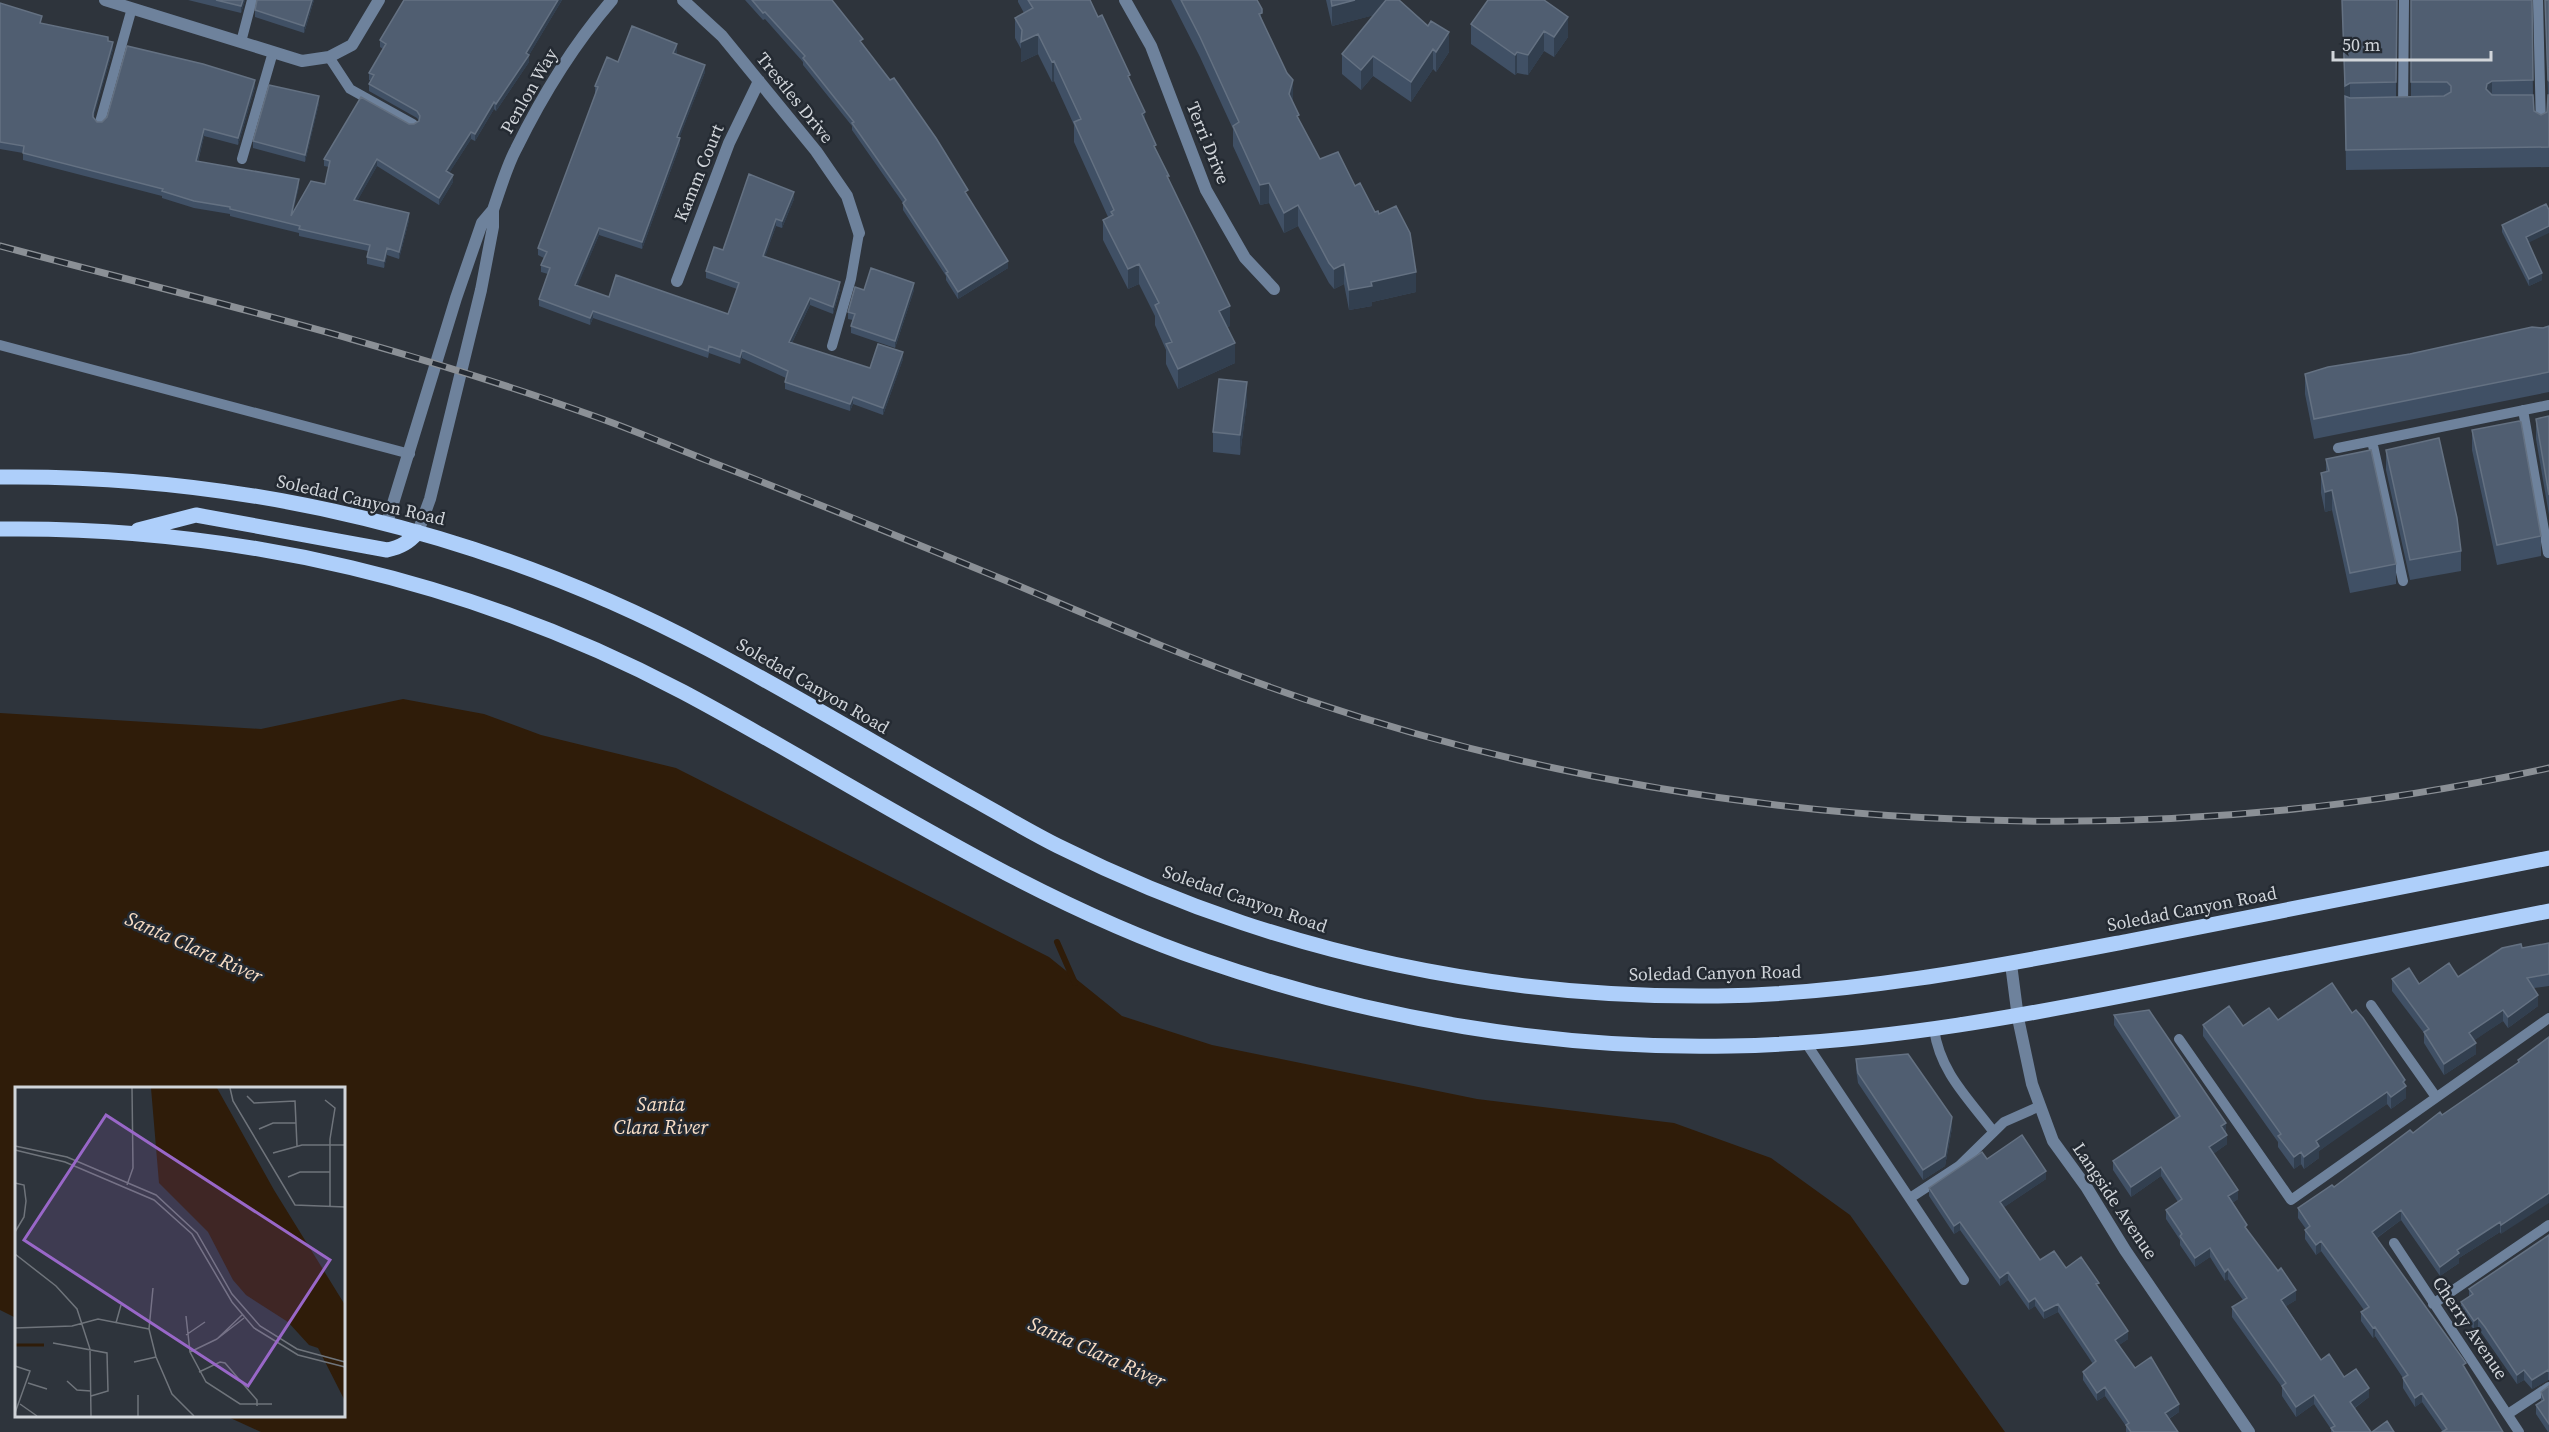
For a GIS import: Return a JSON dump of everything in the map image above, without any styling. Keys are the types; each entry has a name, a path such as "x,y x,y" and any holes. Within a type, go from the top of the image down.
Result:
{"main road":[{"name":"Soledad Canyon Road","path":"0,477 110,480 180,485 318,507 387,523 494,555 558,579 641,615 711,650 1052,843 1114,873 1211,911 1310,943 1377,960 1456,976 1582,992 1651,995 1721,996 1790,993 1859,986 2011,964 2549,858"},
{"path":"130,532 196,515 387,550 405,544 418,532"},
{"path":"0,529 130,532 224,543 363,570 454,596 531,623 608,655 682,692 1006,874 1103,921 1202,960 1304,992 1409,1017 1515,1035 1621,1044 1729,1047 1806,1043 1934,1029 2018,1017 2549,911"}],"street":[{"path":"105,0 302,61 329,57 352,45 379,0"},
{"name":"Penlon Way","path":"493,210 515,150 588,28 612,0"},
{"name":"Trestles Drive","path":"683,0 722,36 816,151 847,196 859,233"},
{"name":"Terri Drive","path":"1125,0 1151,46 1206,190 1245,258 1274,289"},
{"name":"Kamm Court","path":"677,281 729,143 759,81"},
{"path":"387,523 456,298 482,223 493,210"},
{"path":"418,532 430,499 481,290 493,210"},
{"name":"Langside Avenue","path":"2011,964 2018,1017 2032,1084 2053,1141 2087,1188 2126,1250 2249,1432"}],"lane":[{"path":"241,42 252,0"},
{"path":"2403,110 2404,0"},
{"path":"2538,0 2541,128"},
{"path":"100,122 132,8"},
{"path":"242,159 273,52"},
{"path":"329,57 350,89 413,124"},
{"path":"832,346 851,279 859,233"},
{"path":"0,345 410,454"},
{"path":"2338,448 2549,405"},
{"path":"2523,410 2548,552"},
{"path":"2372,441 2403,581"},
{"path":"2371,1005 2436,1097"},
{"path":"2180,1039 2291,1200 2549,1018"},
{"path":"1934,1029 1936,1047 1942,1062 1994,1131"},
{"path":"1806,1043 1964,1280"},
{"path":"1910,1198 1959,1166 2004,1122 2040,1106"},
{"path":"2433,1304 2549,1225"},
{"name":"Cherry Avenue","path":"2394,1243 2519,1432"},
{"path":"2508,1414 2549,1387"}],"water":[{"name":"Santa Clara River","path":"403,699 484,714 541,735 676,768 1049,957 1122,1016 1212,1045 1477,1099 1674,1123 1771,1158 1850,1215 2005,1432 261,1432 228,1417 345,1417 345,1087 15,1087 15,1318 0,1310 0,713 261,729"}],"building":[{"path":"216,0 243,0 241,6"},
{"path":"257,0 312,0 304,26 255,10"},
{"path":"404,0 558,0 526,53 529,55 496,104 494,102 475,134 471,132 446,171 453,175 439,198 377,159 354,200 409,213 399,252 387,248 384,261 367,257 370,245 299,229 300,226 230,209 230,207 194,201 162,191 163,189 23,153 24,146 0,142 0,3 42,16 40,23 108,37 108,41 113,42 93,113 97,122 102,122 107,117 127,46 203,64 255,80 238,138 204,129 196,161 299,179 291,216 311,181 325,184 330,161 324,159 361,97 409,124 419,121 420,116 417,111 369,84 374,75 369,73 386,44 380,40"},
{"path":"752,0 832,0 863,39 860,41 890,80 894,78 936,138 968,190 965,192 1008,261 958,292 946,273 948,272 903,203 906,200 852,123 854,122 803,58 805,56"},
{"path":"1028,0 1090,0 1098,17 1102,15 1145,112 1142,114 1169,176 1167,176 1230,306 1219,311 1235,343 1178,369 1166,344 1172,342 1155,305 1159,303 1139,264 1128,269 1103,220 1113,215 1111,212 1114,210 1074,122 1081,119 1054,61 1052,62 1038,34 1021,42 1022,30 1015,18 1033,8"},
{"path":"1181,0 1257,0 1262,9 1262,13 1259,14 1287,73 1293,80 1289,94 1299,115 1297,116 1320,159 1338,152 1355,186 1360,183 1375,212 1378,211 1379,214 1396,206 1410,233 1416,272 1371,282 1372,286 1349,290 1344,264 1334,269 1329,263 1298,205 1284,213 1269,183 1260,185 1233,126 1239,122"},
{"path":"1331,0 1355,0 1332,6"},
{"path":"1386,0 1399,0 1428,26 1431,21 1449,32 1436,52 1433,49 1411,82 1373,56 1361,70 1342,54"},
{"path":"1488,0 1544,0 1568,17 1554,37 1544,31 1528,55 1517,52 1515,55 1471,24"},
{"path":"2342,0 2397,0 2396,82 2350,83 2345,86"},
{"path":"2411,0 2532,0 2533,80 2492,81 2487,84 2486,89 2492,95 2533,95 2534,111 2541,115 2547,112 2549,95 2549,147 2346,150 2345,96 2350,98 2444,96 2451,92 2451,86 2447,82 2411,82"},
{"path":"2545,0 2549,0 2549,81 2548,80"},
{"path":"632,26 677,44 673,53 705,65 677,137 680,138 642,242 599,228 575,285 609,297 616,275 728,314 739,283 706,271 714,247 723,250 749,174 794,192 782,221 776,219 763,256 840,282 833,307 810,298 789,342 870,368 878,344 903,352 883,408 853,397 850,404 785,382 788,371 742,350 740,357 709,346 708,351 593,311 590,318 539,299 550,268 541,265 547,252 538,248 607,57 618,62"},
{"path":"269,85 319,96 305,155 253,141"},
{"path":"2546,204 2549,210 2549,226 2526,237 2542,273 2529,279 2502,225"},
{"path":"871,268 914,283 895,341 851,326 855,314 848,312 855,287 864,290"},
{"path":"2549,326 2549,372 2314,419 2305,374 2328,367 2410,354 2532,327"},
{"path":"1219,379 1247,382 1240,435 1213,432"},
{"path":"2549,416 2549,495 2536,419"},
{"path":"2519,421 2541,536 2497,545 2472,430"},
{"path":"2439,438 2457,518 2461,551 2410,560 2386,450"},
{"path":"2371,450 2396,564 2350,573 2332,490 2325,492 2321,473 2329,471 2326,459"},
{"path":"2549,943 2549,974 2527,978 2538,995 2508,1017 2503,1010 2469,1033 2476,1043 2444,1064 2424,1032 2429,1029 2392,979 2409,968 2419,984 2449,963 2458,977 2502,948 2521,944 2522,948"},
{"path":"2332,983 2352,1013 2356,1010 2363,1018 2405,1080 2403,1082 2406,1086 2391,1097 2387,1092 2316,1141 2319,1146 2304,1157 2301,1152 2294,1157 2278,1136 2281,1134 2203,1025 2229,1006 2243,1026 2269,1008 2278,1020"},
{"path":"2149,1010 2226,1123 2221,1126 2227,1135 2209,1147 2238,1190 2228,1196 2247,1225 2245,1227 2278,1271 2281,1268 2296,1290 2281,1300 2321,1360 2329,1354 2344,1377 2356,1369 2369,1388 2350,1402 2371,1432 2334,1432 2331,1428 2335,1426 2314,1395 2296,1407 2282,1386 2286,1383 2232,1307 2247,1298 2228,1269 2225,1272 2210,1248 2195,1258 2180,1236 2182,1234 2166,1210 2182,1199 2161,1167 2131,1187 2113,1161 2180,1116 2114,1015"},
{"path":"2549,1037 2549,1193 2501,1225 2500,1222 2457,1250 2459,1253 2440,1267 2401,1210 2372,1232 2466,1363 2463,1365 2503,1432 2442,1432 2447,1429 2422,1393 2415,1398 2403,1378 2408,1375 2375,1327 2373,1328 2361,1312 2369,1307 2321,1241 2316,1245 2305,1230 2310,1226 2298,1208 2332,1185 2334,1187 2410,1130 2413,1133 2440,1112 2442,1115 2519,1062 2518,1060"},
{"path":"1908,1054 1952,1117 1945,1156 1923,1170 1858,1073 1856,1059"},
{"path":"2022,1135 2046,1171 2000,1202 2040,1260 2054,1251 2066,1268 2081,1257 2099,1283 2096,1284 2128,1331 2115,1340 2135,1368 2151,1357 2179,1404 2165,1413 2178,1432 2131,1432 2126,1425 2129,1423 2105,1387 2097,1393 2083,1372 2096,1361 2058,1304 2044,1311 2035,1298 2029,1302 2008,1272 2000,1278 1960,1222 1954,1226 1929,1188 1982,1152 1987,1159"},
{"path":"2549,1235 2549,1371 2532,1380 2524,1370 2517,1375 2485,1327 2478,1318 2474,1321 2461,1302 2473,1294 2469,1289"},
{"path":"2549,1386 2549,1424 2536,1405 2544,1400 2541,1392"},
{"path":"2387,1421 2394,1432 2372,1432"}],"waterway":[{"path":"1057,942 1075,983"}],"railway":[{"path":"0,246 370,344 516,389 634,431 1160,645 1304,699 1454,744 1608,779 1764,803 1922,818 2080,821 2238,814 2394,796 2549,768"}]}
